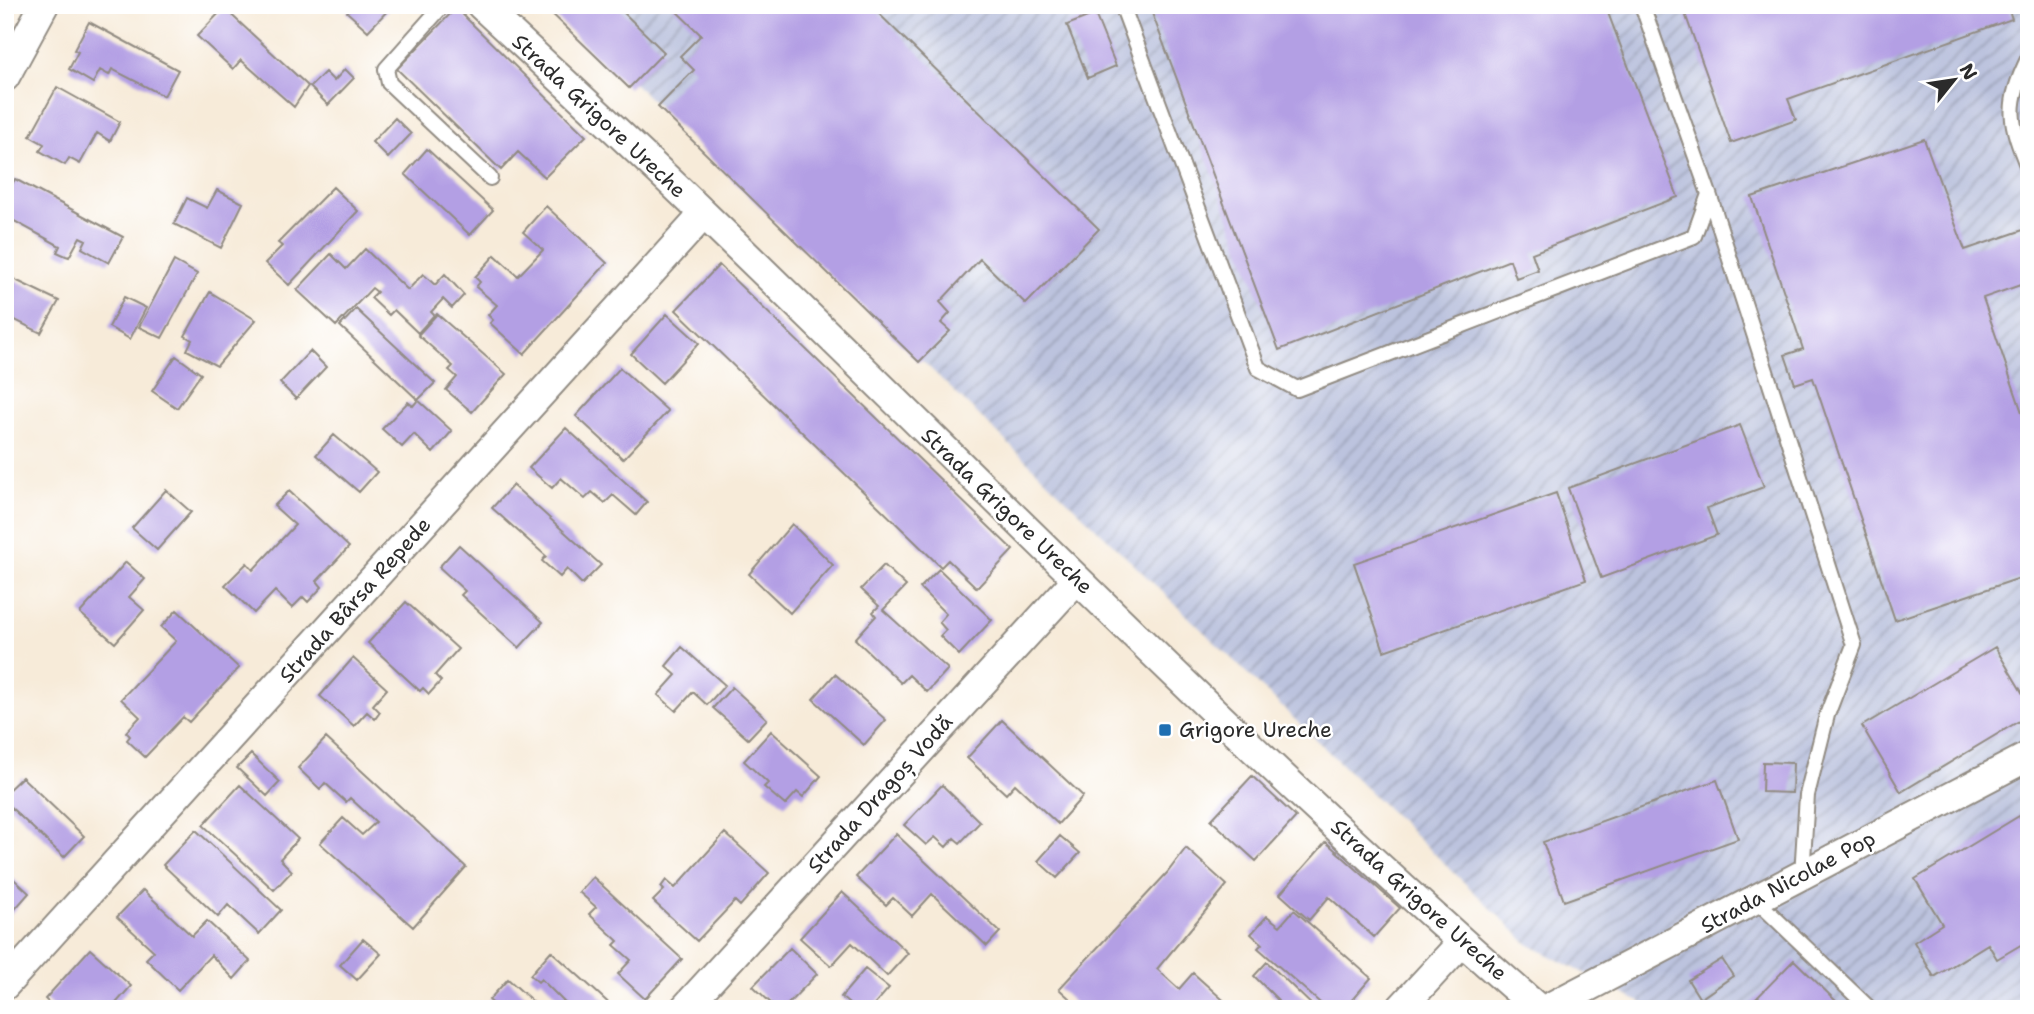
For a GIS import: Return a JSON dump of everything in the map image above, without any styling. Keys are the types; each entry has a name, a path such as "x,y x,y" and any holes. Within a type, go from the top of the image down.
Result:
{"street":[{"path":"5,77 13,43 44,5"},
{"name":"Strada Grigore Ureche","path":"481,5 704,214 1185,684 1462,942 1539,1009"},
{"name":"Strada Bârsa Repede","path":"5,985 704,214"},
{"name":"Strada Dragoș Vodă","path":"684,1009 1077,579"},
{"name":"Strada Nicolae Pop","path":"1546,1009 2029,756"},
{"path":"1401,1009 1462,942"}],"lane":[{"path":"443,5 386,69 388,83 490,178"},
{"path":"1122,5 1258,368 1297,389 1694,236 1709,194"},
{"path":"1642,5 1709,194 1854,645 1827,715 1807,795 1802,875"},
{"path":"2029,57 2014,88 2013,129 2029,170"},
{"path":"1755,899 1870,1009"}],"shaded area":[{"path":"553,5 2029,5 2029,1009 1653,1009 1528,944"}],"building":[{"path":"353,5 393,5 368,31 347,12"},
{"path":"543,5 616,5 664,52 629,88"},
{"path":"670,5 870,5 1099,229 1026,304 980,259 940,302 950,313 941,323 950,331 919,362 658,107 694,70 680,56 701,35"},
{"path":"1149,5 1605,5 1678,197 1532,253 1538,270 1516,278 1510,260 1279,350"},
{"path":"1682,5 2007,5 2012,19 1788,99 1796,120 1731,143"},
{"path":"224,8 308,86 294,107 241,60 233,69 197,36"},
{"path":"456,8 586,136 545,177 518,152 501,170 397,69"},
{"path":"1095,14 1116,66 1088,78 1067,25"},
{"path":"89,22 178,70 164,96 112,69 109,75 100,70 93,83 69,69 78,52 74,50"},
{"path":"345,69 354,78 328,105 310,87 325,72 334,81"},
{"path":"57,87 120,122 110,141 97,133 80,164 69,158 65,165 40,151 44,144 30,136"},
{"path":"395,118 411,134 388,158 372,142"},
{"path":"1924,139 1965,250 2029,228 2029,282 1983,298 2029,433 2029,575 1895,620 1813,378 1795,384 1785,355 1803,349 1752,197"},
{"path":"427,149 493,210 470,235 405,174"},
{"path":"15,179 123,237 109,263 82,248 86,240 80,237 69,257 57,252 60,246 5,216 5,197"},
{"path":"333,187 358,211 289,285 265,263 282,246 278,243"},
{"path":"217,190 243,203 221,248 174,224 187,198 207,208"},
{"path":"546,206 607,263 524,354 490,323 493,320 488,315 497,305 476,287 480,282 475,277 495,255 518,276 543,250 523,232"},
{"path":"365,249 408,290 423,274 435,285 445,274 464,295 452,308 443,299 431,312 434,315 418,333 394,310 389,315 371,298 377,292 372,288 336,326 297,290 331,254 346,269"},
{"path":"174,261 197,274 162,338 139,327"},
{"path":"719,265 1013,550 977,588 948,560 941,567 676,310"},
{"path":"5,275 59,301 41,333 5,315 8,303 5,301"},
{"path":"210,292 256,320 217,366 187,350 192,340 185,336"},
{"path":"124,297 146,308 130,339 109,327"},
{"path":"356,309 435,383 418,400 340,326"},
{"path":"437,314 506,374 472,412 446,390 457,377 449,370 453,366 418,335"},
{"path":"667,314 699,343 662,383 631,354"},
{"path":"310,351 326,367 296,399 280,383"},
{"path":"176,356 201,374 177,408 152,391"},
{"path":"620,368 668,411 623,459 576,416"},
{"path":"418,400 452,431 433,453 414,434 402,447 382,429 408,402 413,406"},
{"path":"1740,425 1764,487 1707,508 1717,535 1601,578 1568,488"},
{"path":"566,428 647,502 636,515 613,495 605,503 592,492 585,499 561,478 552,488 529,468"},
{"path":"334,435 377,472 359,492 316,455"},
{"path":"513,485 601,565 582,584 567,569 560,577 542,561 546,556 492,508"},
{"path":"166,490 191,512 157,550 132,528"},
{"path":"289,491 349,547 317,581 322,587 308,602 303,597 292,608 275,591 254,613 225,585 247,563 253,570 295,525 274,506"},
{"path":"1556,493 1586,580 1384,651 1354,563"},
{"path":"792,524 833,565 790,613 749,574"},
{"path":"459,545 543,622 519,648 461,595 465,591 439,567"},
{"path":"126,562 145,579 129,597 144,610 115,643 80,613"},
{"path":"884,565 906,586 883,610 948,669 927,692 909,675 901,683 855,639 876,616 873,612 879,606 861,589"},
{"path":"939,569 992,620 959,655 940,636 946,630 939,622 946,614 920,588"},
{"path":"406,602 458,649 435,675 441,681 429,694 423,688 420,691 368,643"},
{"path":"177,610 239,668 189,722 183,717 145,757 127,740 130,736 126,732 140,717 121,699 176,641 161,627"},
{"path":"682,647 725,685 707,705 693,692 676,711 658,695 676,675 666,666"},
{"path":"1995,647 2029,704 2029,715 1901,792 1862,726"},
{"path":"353,658 387,689 373,705 380,712 375,719 367,712 354,726 320,696"},
{"path":"835,674 886,720 864,745 813,699"},
{"path":"732,687 767,719 748,739 713,708"},
{"path":"1002,720 1083,796 1058,824 1015,784 1006,794 967,758"},
{"path":"771,731 821,776 803,797 797,792 785,805 764,787 768,783 744,761"},
{"path":"326,738 466,867 413,927 320,843 343,818 362,835 376,822 350,798 346,802 325,783 320,789 298,768"},
{"path":"251,754 280,782 267,796 237,768"},
{"path":"1763,762 1793,763 1792,793 1762,792"},
{"path":"1252,776 1296,817 1256,861 1211,820"},
{"path":"22,777 84,836 64,857 5,802 5,793"},
{"path":"1717,780 1738,839 1564,901 1543,842"},
{"path":"240,785 298,839 280,859 292,871 274,890 203,825"},
{"path":"942,785 980,822 960,843 954,838 946,847 935,837 926,845 904,825"},
{"path":"2029,810 2029,940 1997,959 1988,944 1934,977 1914,942 1942,924 1915,879"},
{"path":"196,830 281,910 259,934 228,905 218,917 163,865"},
{"path":"725,833 769,873 740,906 735,901 697,941 653,901 664,890 661,887 666,880 675,888"},
{"path":"896,834 1000,932 987,946 932,894 912,916 893,898 886,905 856,877"},
{"path":"1060,836 1080,853 1057,878 1038,861"},
{"path":"1326,842 1400,908 1374,937 1329,897 1309,920 1280,894"},
{"path":"1186,848 1227,885 1157,969 1179,989 1193,973 1231,1007 1081,1009 1059,989 1167,873"},
{"path":"5,871 29,893 9,916 5,913"},
{"path":"593,877 682,959 645,999 618,974 631,960 614,945 618,941 589,914 596,907 579,892"},
{"path":"143,890 192,936 207,921 250,961 234,979 211,955 178,990 146,959 154,951 117,917"},
{"path":"842,892 908,953 887,976 852,943 831,966 800,938"},
{"path":"1294,910 1371,978 1344,1009 1327,1009 1258,948 1262,944 1251,934 1267,916 1280,926"},
{"path":"363,939 381,954 357,980 340,965"},
{"path":"790,948 817,974 783,1009 777,1009 753,986"},
{"path":"90,949 131,986 111,1009 100,1009 93,1002 86,1009 55,1009 45,999"},
{"path":"551,951 615,1009 571,1009 541,979 538,982 530,975"},
{"path":"1722,959 1733,976 1700,999 1688,980"},
{"path":"1794,960 1841,1006 1844,1009 1746,1009"},
{"path":"1267,962 1316,1009 1270,1009 1278,1000 1254,976"},
{"path":"865,969 889,988 871,1009 855,1009 841,997"},
{"path":"508,979 541,1009 499,1009 489,1000"}],"place":[{"name":"Grigore Ureche","path":"1165,730"}]}
